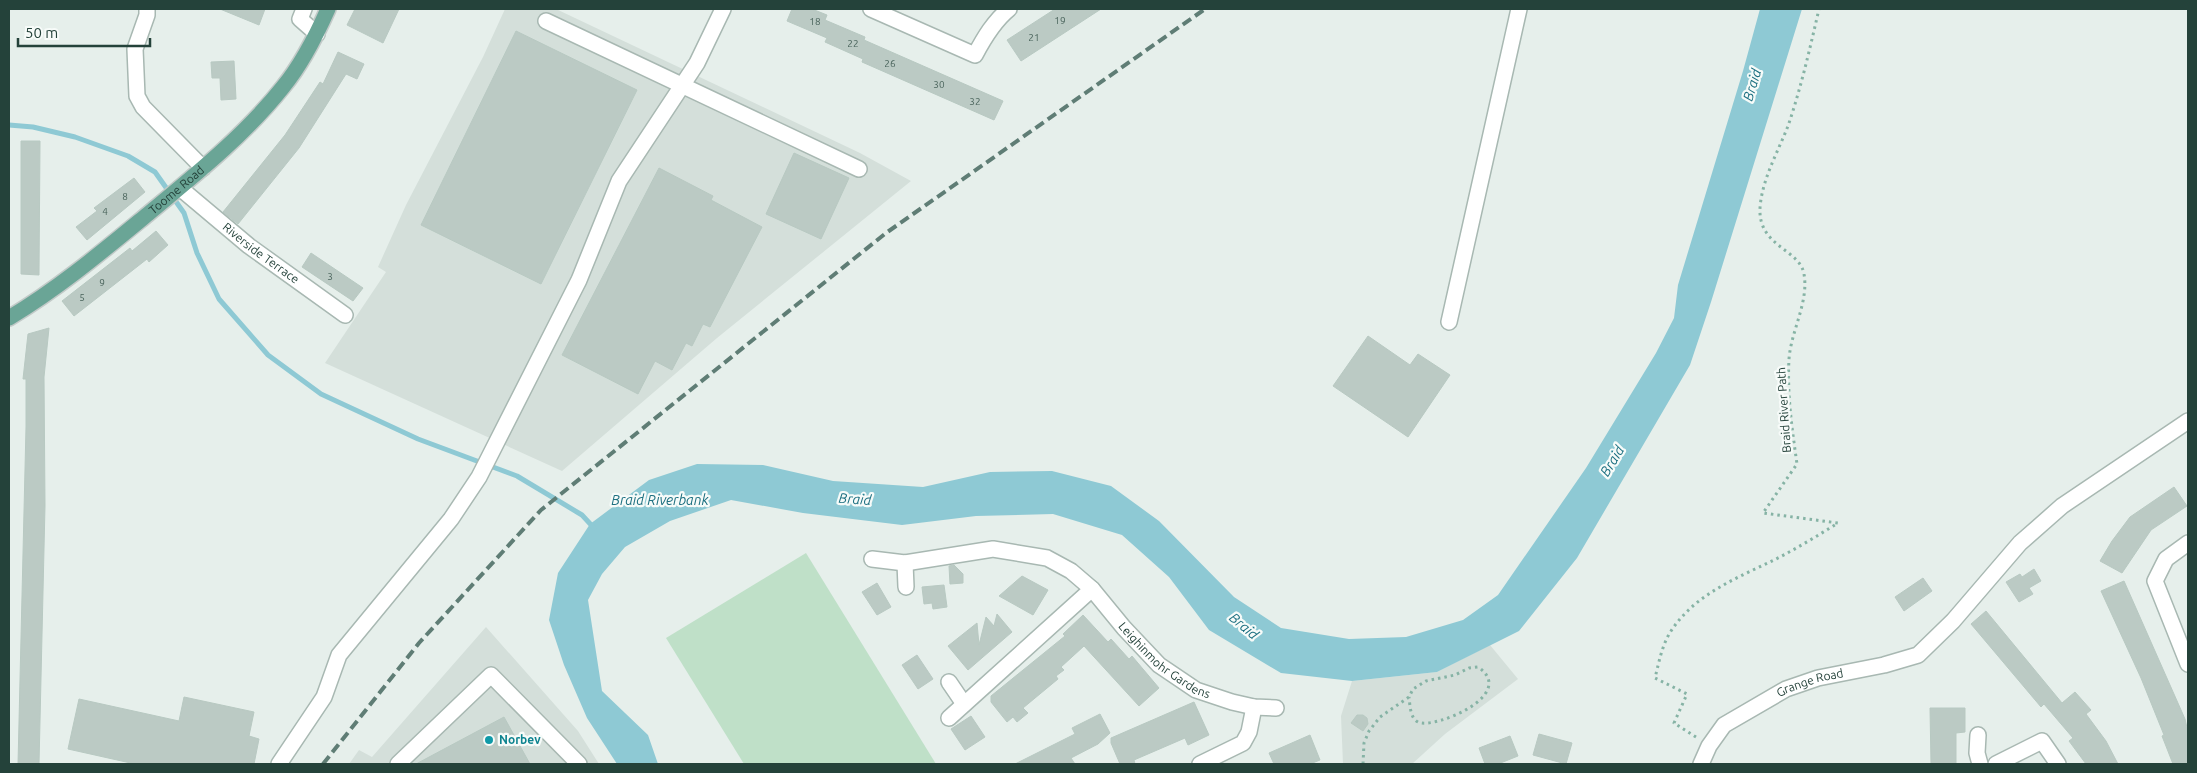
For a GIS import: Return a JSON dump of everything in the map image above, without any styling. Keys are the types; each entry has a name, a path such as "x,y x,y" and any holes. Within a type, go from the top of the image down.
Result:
{"main road":[{"name":"Toome Road","path":"9,318 81,270 182,186 240,134 283,87 317,34 328,9"}],"street":[{"path":"146,9 147,15 135,49 137,96 143,107 203,168"},
{"path":"304,9 300,19 317,34"},
{"path":"279,764 324,696 339,655 451,519 479,477 579,280 619,182 683,87 697,63 723,9"},
{"path":"871,9 975,55 987,33 1001,15 1009,9"},
{"path":"1449,322 1519,9"},
{"path":"546,21 858,169"},
{"name":"Riverside Terrace","path":"182,186 249,246 345,315"},
{"name":"Grange Road","path":"1701,764 1709,746 1724,725 1786,689 1818,678 1884,666 1918,655 1941,633 2020,543 2062,506 2188,420"},
{"path":"2188,543 2166,559 2155,581 2188,664"},
{"name":"Leighinmohr Gardens","path":"872,559 905,562 993,549 1047,558 1071,571 1092,590 1159,665 1196,690 1254,707 1276,708"},
{"path":"905,562 906,587"},
{"path":"949,718 1092,590"},
{"path":"398,764 491,675 579,764"},
{"path":"949,682 964,704"},
{"path":"1200,764 1243,743 1249,732 1254,707"},
{"path":"1978,735 1977,753 1980,764"},
{"path":"1996,764 2042,741 2058,764"}],"path":[{"name":"Braid River Path","path":"1709,746 1674,723 1687,694 1655,678 1663,648 1670,632 1692,608 1724,584 1775,559 1838,523 1763,513 1797,464 1790,407 1789,359 1792,336 1805,284 1804,271 1797,259 1778,246 1765,231 1760,209 1766,179 1785,132 1800,86 1819,9"},
{"path":"1363,764 1364,743 1369,731 1380,717 1409,697 1413,689 1426,681 1455,675 1469,668 1478,667 1486,673 1490,682 1488,692 1480,700 1459,713 1428,725 1417,722 1413,717 1409,697"}],"shaded area":[{"path":"505,9 556,9 860,153 911,181 717,338 562,471 325,363 386,272 378,267 406,205 483,57"},
{"path":"486,627 578,731 599,764 349,764 359,750 372,757"},
{"path":"1490,645 1518,679 1445,734 1412,764 1343,764 1341,716 1352,681 1437,672"}],"green space":[{"path":"806,553 936,764 744,764 666,638"}],"water":[{"name":"Braid Riverbank","path":"1760,9 1802,9 1690,365 1577,558 1519,631 1437,672 1352,681 1281,673 1209,630 1169,577 1122,535 1053,514 976,516 902,525 803,513 731,500 670,521 625,547 602,574 588,600 602,691 648,735 658,764 617,764 587,718 564,665 549,620 558,573 590,524 649,480 697,464 763,465 833,481 923,487 990,472 1052,471 1111,486 1159,521 1234,597 1281,628 1349,639 1406,637 1463,620 1498,595 1586,468 1656,353 1674,318 1678,285"}],"building":[{"path":"220,9 265,9 259,25"},
{"path":"355,9 399,9 383,43 347,25"},
{"path":"792,9 812,9 827,15 825,20 865,37 864,40 1003,101 994,120 862,62 863,59 825,42 827,38 787,21"},
{"path":"1055,9 1101,9 1021,61 1007,40"},
{"path":"516,31 637,90 541,284 421,225"},
{"path":"338,52 364,64 357,79 346,74 299,148 238,224 223,212 285,135 320,82 323,84"},
{"path":"234,61 236,99 221,100 220,78 212,78 211,62"},
{"path":"21,141 40,141 39,275 21,274"},
{"path":"794,153 849,178 821,239 766,214"},
{"path":"659,168 713,196 711,200 762,227 710,327 703,324 692,346 686,343 672,370 655,361 638,394 562,355"},
{"path":"134,178 145,192 87,240 76,227 97,211 94,208"},
{"path":"156,231 168,245 149,262 147,259 74,316 62,301 130,248 132,251"},
{"path":"311,253 363,288 353,301 302,267"},
{"path":"49,328 44,377 45,506 39,764 18,764 26,427 26,379 23,379 28,334"},
{"path":"1368,336 1410,365 1418,354 1450,375 1408,437 1333,386"},
{"path":"2174,487 2187,506 2151,530 2122,573 2100,561 2130,517"},
{"path":"954,565 963,574 963,583 950,584 949,566"},
{"path":"2034,569 2041,581 2029,588 2033,594 2019,602 2006,582 2020,574 2022,577"},
{"path":"1022,576 1048,590 1033,615 999,596"},
{"path":"1923,578 1932,591 1904,611 1895,597"},
{"path":"2124,581 2185,719 2188,732 2188,764 2173,764 2162,736 2164,735 2141,678 2101,591"},
{"path":"877,583 891,607 877,615 862,592"},
{"path":"944,585 947,607 933,609 932,603 924,604 922,587"},
{"path":"1986,611 2062,703 2075,692 2091,710 2086,714 2106,741 2118,764 2086,764 2069,741 2073,738 2044,704 2041,707 1971,624"},
{"path":"997,614 1012,632 968,670 948,646 977,623 979,645 986,617 994,626"},
{"path":"1083,615 1108,642 1111,639 1129,659 1132,656 1159,688 1139,706 1084,646 1061,667 1064,670 1056,676 1058,679 1023,708 1028,713 1017,722 1013,717 1007,722 991,702 991,696 1065,636 1063,634"},
{"path":"917,655 933,679 918,689 902,665"},
{"path":"184,697 254,712 249,736 259,739 254,764 135,764 68,749 79,699 179,721"},
{"path":"1194,702 1209,735 1188,745 1185,738 1134,760 1135,764 1120,764 1111,743 1111,738"},
{"path":"1930,708 1965,708 1965,732 1956,733 1956,764 1931,764"},
{"path":"1100,714 1110,733 1098,744 1071,758 1075,764 1015,764 1075,734 1072,728"},
{"path":"1357,715 1363,715 1367,718 1368,724 1363,731 1351,723"},
{"path":"971,716 985,737 965,750 951,729"},
{"name":"Norbev","path":"504,717 530,764 416,764"},
{"path":"1539,734 1572,743 1566,764 1533,755"},
{"path":"1310,735 1320,760 1310,764 1274,764 1269,753"},
{"path":"1510,736 1518,756 1498,764 1485,764 1479,748"}],"waterway":[{"path":"9,125 33,127 75,137 128,156 155,172 184,213 197,253 219,299 268,355 321,394 418,439 517,476 582,515 594,528"}],"railway":[{"path":"323,764 419,643 541,510 886,233 1205,9"}],"place":[{"name":"Norbev","path":"489,740"}],"water label":[{"name":"Braid","path":"1752,85"},
{"name":"Braid","path":"1612,461"},
{"name":"Braid","path":"855,499"},
{"name":"Braid","path":"1244,626"}]}
